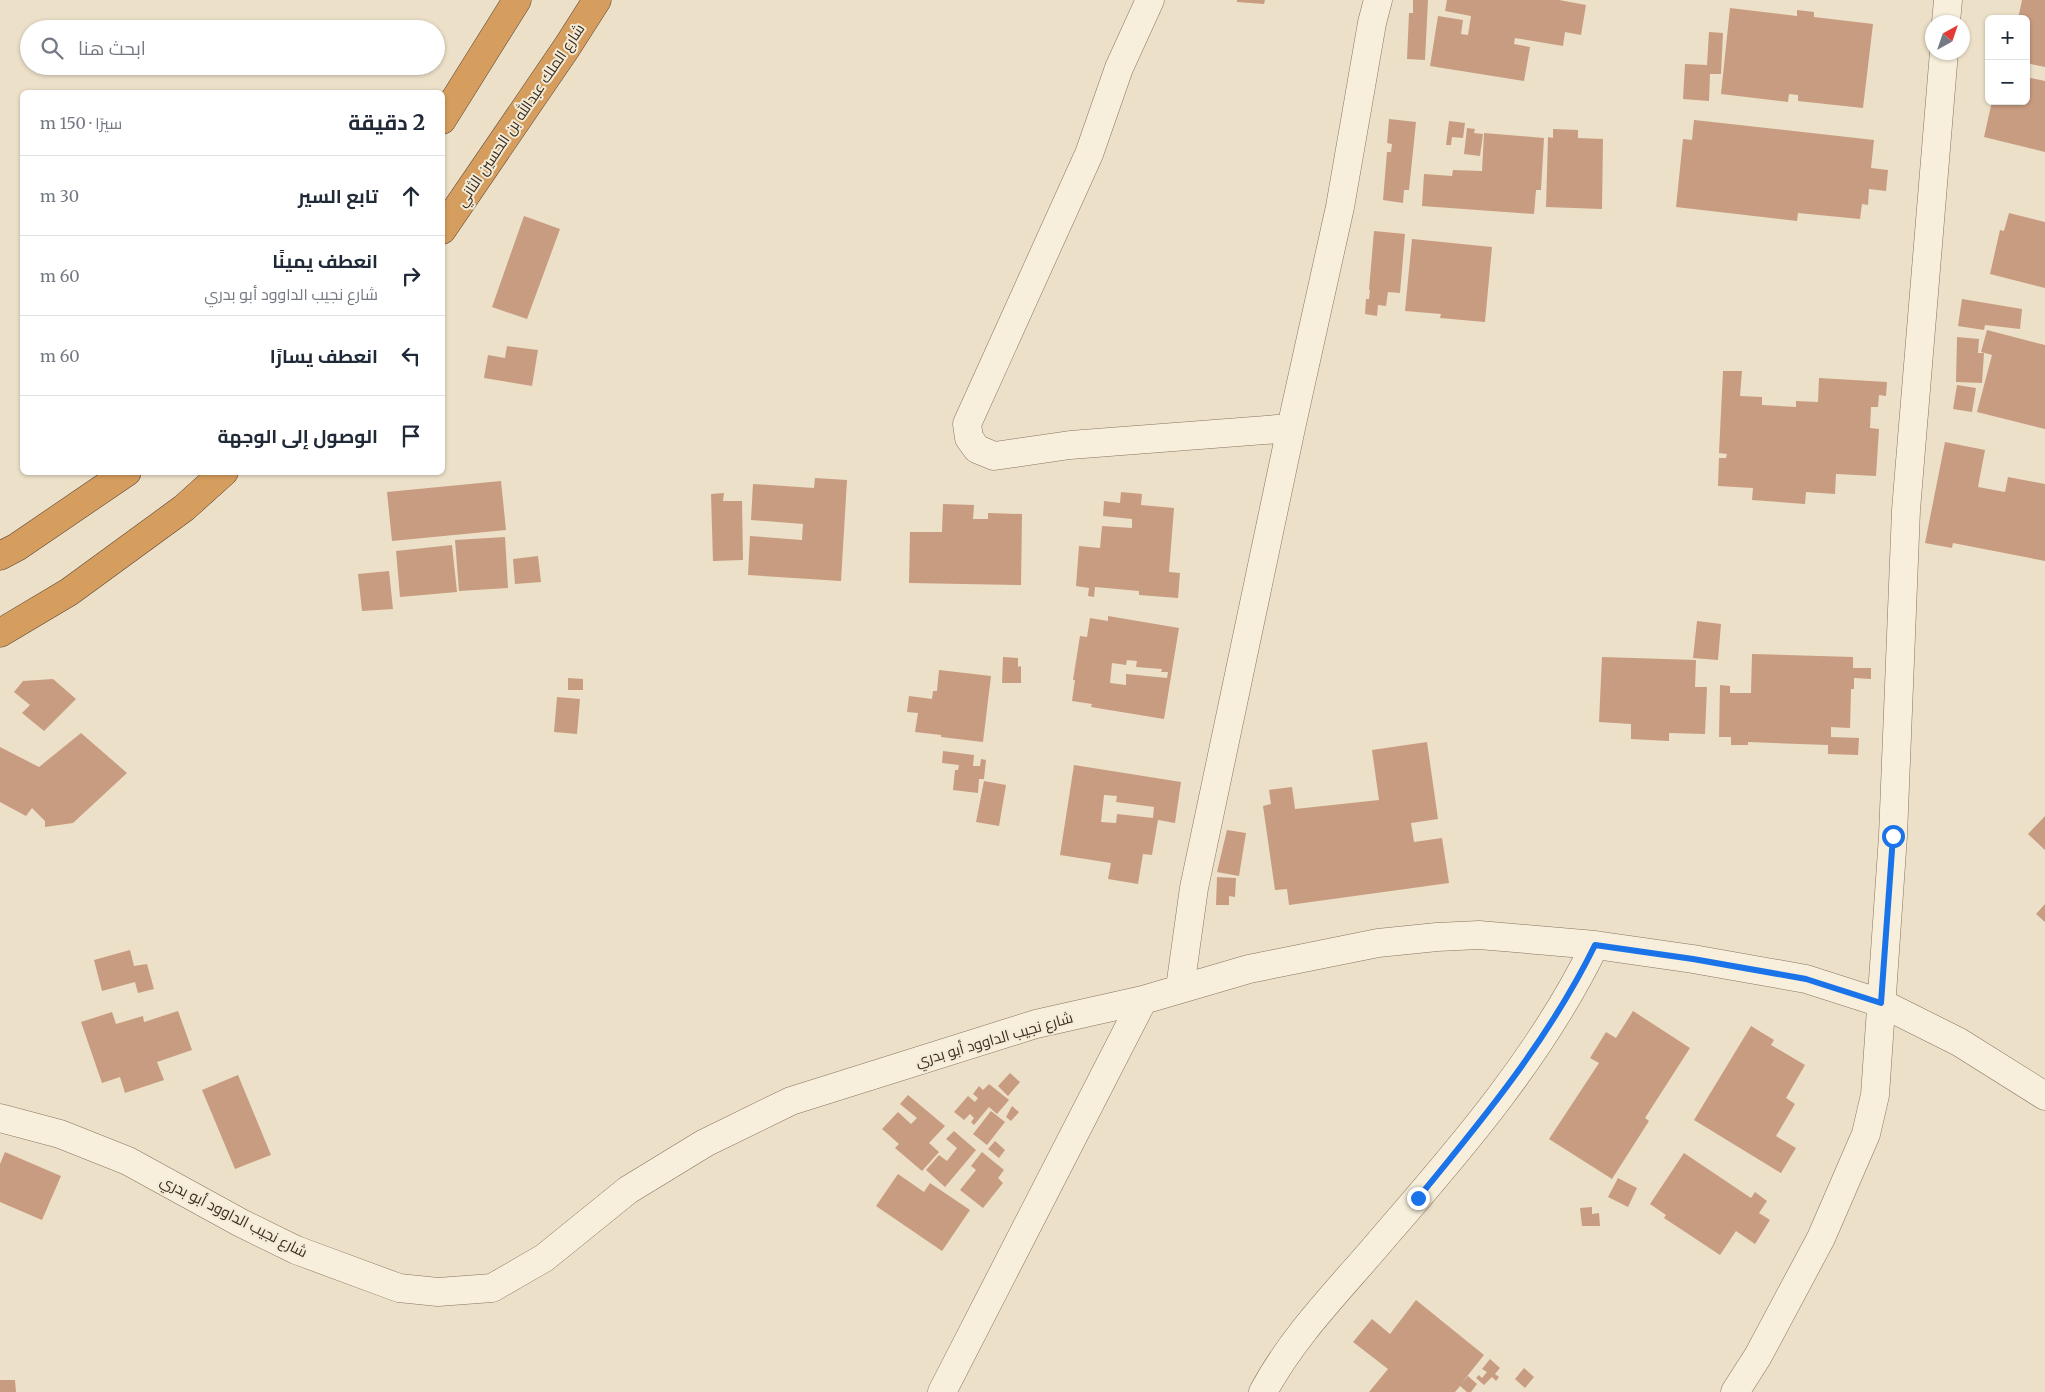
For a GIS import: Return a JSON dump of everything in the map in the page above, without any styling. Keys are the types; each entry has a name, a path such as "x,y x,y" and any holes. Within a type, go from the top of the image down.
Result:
{"highway":[{"path":"445,115 517,0"},
{"name":"شارع الملك عبدالله بن الحسين الثاني","path":"445,226 567,47 596,0"},
{"path":"0,556 18,547 123,475"},
{"path":"0,633 69,592 184,508 221,475"}],"street":[{"path":"1150,0 1119,68 1089,154 967,424 969,438 977,449 994,456 1070,445 1291,428"},
{"path":"1180,988 1194,888 1291,428 1340,207 1372,23 1378,0"},
{"path":"1947,15 1948,0"},
{"path":"1735,1392 1758,1356 1821,1238 1866,1134 1875,1095 1893,836 1906,510 1943,60"},
{"name":"شارع نجيب الداوود أبو بدري","path":"0,1118 60,1134 128,1161 296,1250 399,1288 438,1292 492,1288 544,1258 636,1186 705,1143 791,1101 1036,1024 1142,1000 1249,969 1378,943 1479,935 1595,945 1693,959 1806,979 1881,1003 1959,1042 2045,1096"},
{"path":"1263,1392 1299,1336 1418,1198 1526,1062 1576,984 1595,945"},
{"path":"942,1392 1142,1000"}],"building":[{"path":"1237,0 1265,0 1264,4 1237,2"},
{"path":"1413,0 1428,0 1425,60 1407,59 1409,13 1413,13"},
{"path":"1447,0 1559,0 1586,5 1581,35 1565,32 1563,46 1515,38 1514,44 1530,47 1524,81 1430,66 1438,16 1463,20 1461,34 1468,35 1471,16 1445,11"},
{"path":"2022,0 2045,0 2045,67 2030,64 2030,15 2019,15"},
{"path":"1730,8 1797,16 1797,10 1814,12 1814,17 1873,24 1863,108 1798,101 1798,95 1789,94 1788,102 1721,94"},
{"path":"1709,32 1723,33 1721,74 1710,74 1709,101 1683,99 1685,64 1707,65"},
{"path":"2030,78 2045,81 2045,152 1984,137 1991,105 2030,105"},
{"path":"1389,119 1416,122 1409,190 1404,190 1403,203 1383,200 1387,152 1391,152 1392,144 1387,143"},
{"path":"1694,120 1874,140 1871,168 1888,170 1886,191 1869,189 1868,205 1862,204 1860,219 1798,213 1797,221 1676,207 1683,139 1692,140"},
{"path":"1449,121 1465,123 1463,138 1452,137 1451,145 1446,145"},
{"path":"1467,128 1475,129 1474,133 1483,134 1480,156 1464,154"},
{"path":"1553,129 1578,130 1578,138 1603,139 1602,209 1546,207 1548,137 1553,138"},
{"path":"1484,133 1544,138 1541,190 1536,190 1534,214 1422,206 1424,174 1452,176 1453,170 1482,171"},
{"path":"2009,213 2045,222 2045,288 1990,274 2000,230 2004,231"},
{"path":"524,216 560,229 527,319 492,307"},
{"path":"1374,231 1405,234 1400,293 1388,292 1386,306 1378,305 1377,316 1365,314 1366,299 1369,299 1370,290"},
{"path":"1412,239 1492,247 1485,322 1440,318 1441,314 1405,311"},
{"path":"1962,299 2022,309 2020,329 1985,325 1984,330 1958,326"},
{"path":"1987,330 2045,345 2045,429 1977,412 1992,355 1981,352"},
{"path":"1957,337 1979,339 1978,353 1984,353 1982,383 1956,382"},
{"path":"507,346 538,350 532,386 484,378 488,355 505,358"},
{"path":"1723,371 1742,371 1740,396 1762,397 1762,405 1796,407 1796,401 1818,402 1819,378 1887,382 1886,396 1879,395 1878,407 1871,407 1870,428 1879,429 1876,476 1836,474 1835,494 1806,492 1805,504 1752,500 1753,488 1718,486 1719,458 1726,458 1727,454 1719,453"},
{"path":"1957,385 1976,388 1972,412 1953,409"},
{"path":"1945,442 1985,450 1978,487 2005,492 2008,477 2045,484 2045,561 1953,543 1952,548 1925,543"},
{"path":"815,478 847,480 841,581 748,575 750,536 802,540 803,524 751,520 753,484 814,488"},
{"path":"501,481 506,530 392,541 387,492"},
{"path":"1121,492 1142,494 1141,505 1174,508 1169,572 1180,573 1178,598 1139,595 1139,591 1095,587 1094,597 1088,596 1089,588 1076,586 1079,546 1100,548 1102,526 1132,528 1132,519 1103,516 1104,501 1120,503"},
{"path":"724,493 723,501 742,501 743,560 713,561 711,494"},
{"path":"943,504 974,505 973,519 988,519 988,513 1022,514 1021,585 909,583 910,532 942,532"},
{"path":"505,537 508,588 459,591 455,540"},
{"path":"452,545 457,592 400,597 396,551"},
{"path":"538,556 541,582 515,584 513,559"},
{"path":"389,571 393,609 362,611 358,574"},
{"path":"1108,616 1179,628 1164,719 1091,707 1092,704 1072,701 1075,680 1073,680 1080,636 1087,637 1090,618 1108,621","holes":["1127,660 1137,661 1136,667 1162,669 1161,672 1168,672 1167,678 1126,674 1126,685 1110,683 1112,663 1126,665"]},
{"path":"1697,621 1721,624 1718,660 1693,658"},
{"path":"1752,654 1853,657 1853,668 1871,668 1871,679 1854,678 1854,689 1851,689 1850,728 1831,727 1831,737 1859,738 1858,755 1828,754 1828,745 1748,742 1748,745 1731,745 1731,737 1719,737 1720,685 1730,686 1730,693 1751,693"},
{"path":"1003,657 1018,658 1018,667 1021,666 1021,683 1002,683"},
{"path":"1602,657 1696,660 1695,687 1707,687 1705,734 1669,733 1669,741 1631,739 1631,724 1599,722"},
{"path":"939,670 991,676 983,742 915,732 918,713 907,712 909,696 932,699 933,691 937,691"},
{"path":"568,678 583,679 583,690 568,690"},
{"path":"53,679 76,699 44,731 22,713 30,705 14,692 23,681"},
{"path":"557,697 580,699 577,734 554,732"},
{"path":"81,733 127,773 73,823 45,827 45,821 32,808 26,816 0,802 0,747 39,767"},
{"path":"1427,742 1438,819 1411,823 1414,842 1442,838 1449,883 1289,905 1287,889 1275,890 1263,806 1271,804 1269,790 1292,787 1295,809 1379,800 1372,750"},
{"path":"943,751 974,755 973,766 980,766 981,759 986,760 984,779 979,779 978,793 953,790 955,770 958,770 959,765 942,763"},
{"path":"1074,765 1181,782 1175,823 1158,820 1152,855 1143,854 1138,884 1108,879 1111,863 1060,855","holes":["1104,795 1117,796 1116,802 1154,807 1153,818 1117,814 1116,823 1101,822"]},
{"path":"984,781 1006,785 999,826 976,822"},
{"path":"2045,816 2045,850 2028,834"},
{"path":"1227,830 1246,833 1239,876 1217,872"},
{"path":"1217,877 1236,878 1235,897 1229,896 1229,905 1216,905"},
{"path":"2045,904 2045,922 2036,914"},
{"path":"130,950 134,966 147,964 154,989 138,993 135,982 102,991 94,960"},
{"path":"178,1011 192,1050 157,1062 164,1080 125,1093 120,1077 102,1083 81,1022 112,1012 116,1024 143,1016 144,1022"},
{"path":"1633,1011 1690,1048 1645,1118 1649,1121 1612,1179 1549,1139 1599,1063 1590,1058 1606,1032 1616,1038"},
{"path":"1751,1026 1774,1040 1771,1045 1805,1065 1786,1098 1795,1104 1776,1136 1796,1148 1781,1173 1694,1120"},
{"path":"1010,1073 1020,1082 1008,1096 998,1086"},
{"path":"238,1075 271,1155 235,1169 202,1090"},
{"path":"989,1084 1009,1100 997,1114 989,1107 974,1125 971,1122 974,1118 970,1114 964,1120 954,1112 968,1096 975,1102 978,1098 973,1094 979,1086 983,1090"},
{"path":"908,1095 945,1126 929,1143 939,1152 922,1171 895,1148 899,1144 882,1129 898,1112 911,1124 917,1118 900,1104"},
{"path":"1012,1106 1019,1112 1011,1121 1006,1117"},
{"path":"991,1111 1005,1122 987,1145 973,1134"},
{"path":"954,1131 976,1150 945,1187 926,1170 939,1155 947,1161 957,1148 946,1139"},
{"path":"995,1141 1005,1150 999,1158 988,1149"},
{"path":"5,1152 61,1176 42,1220 0,1202 0,1164"},
{"path":"982,1152 1004,1170 998,1178 1003,1183 983,1208 960,1190 976,1170 971,1166"},
{"path":"1684,1153 1751,1198 1755,1192 1767,1201 1759,1213 1770,1220 1755,1244 1736,1231 1720,1255 1664,1218 1666,1215 1650,1204"},
{"path":"898,1174 924,1192 930,1183 970,1210 942,1251 876,1206"},
{"path":"1618,1178 1637,1188 1628,1207 1608,1197"},
{"path":"1592,1207 1592,1214 1599,1213 1600,1226 1582,1226 1580,1208"},
{"path":"1416,1300 1484,1355 1461,1384 1468,1376 1477,1384 1471,1392 1467,1392 1460,1386 1455,1392 1369,1392 1388,1369 1353,1342 1372,1319 1390,1334"},
{"path":"1490,1359 1500,1368 1495,1374 1499,1377 1496,1381 1492,1377 1484,1385 1476,1378 1479,1375 1482,1378 1487,1372 1482,1369"},
{"path":"1524,1368 1534,1377 1525,1388 1515,1379"},
{"path":"0,1380 15,1380 16,1392 0,1392"}],"route":[{"path":"1418,1198 1526,1062 1558,1015 1595,945 1693,959 1806,979 1881,1003 1893,836"}]}
